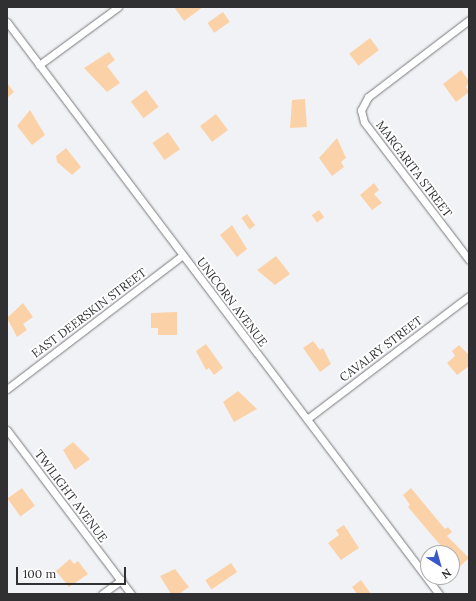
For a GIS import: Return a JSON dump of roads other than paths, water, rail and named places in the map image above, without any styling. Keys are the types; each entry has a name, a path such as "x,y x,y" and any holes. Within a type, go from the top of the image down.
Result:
{"street":[{"path":"39,65 118,7"},
{"name":"MARGARITA STREET","path":"469,20 368,97 361,110 364,122 469,260"},
{"name":"UNICORN AVENUE","path":"7,22 439,594"},
{"name":"EAST DEERSKIN STREET","path":"7,389 183,255"},
{"name":"CAVALRY STREET","path":"307,419 469,296"},
{"name":"TWILIGHT AVENUE","path":"7,430 131,594"},
{"path":"102,594 121,580"}]}
